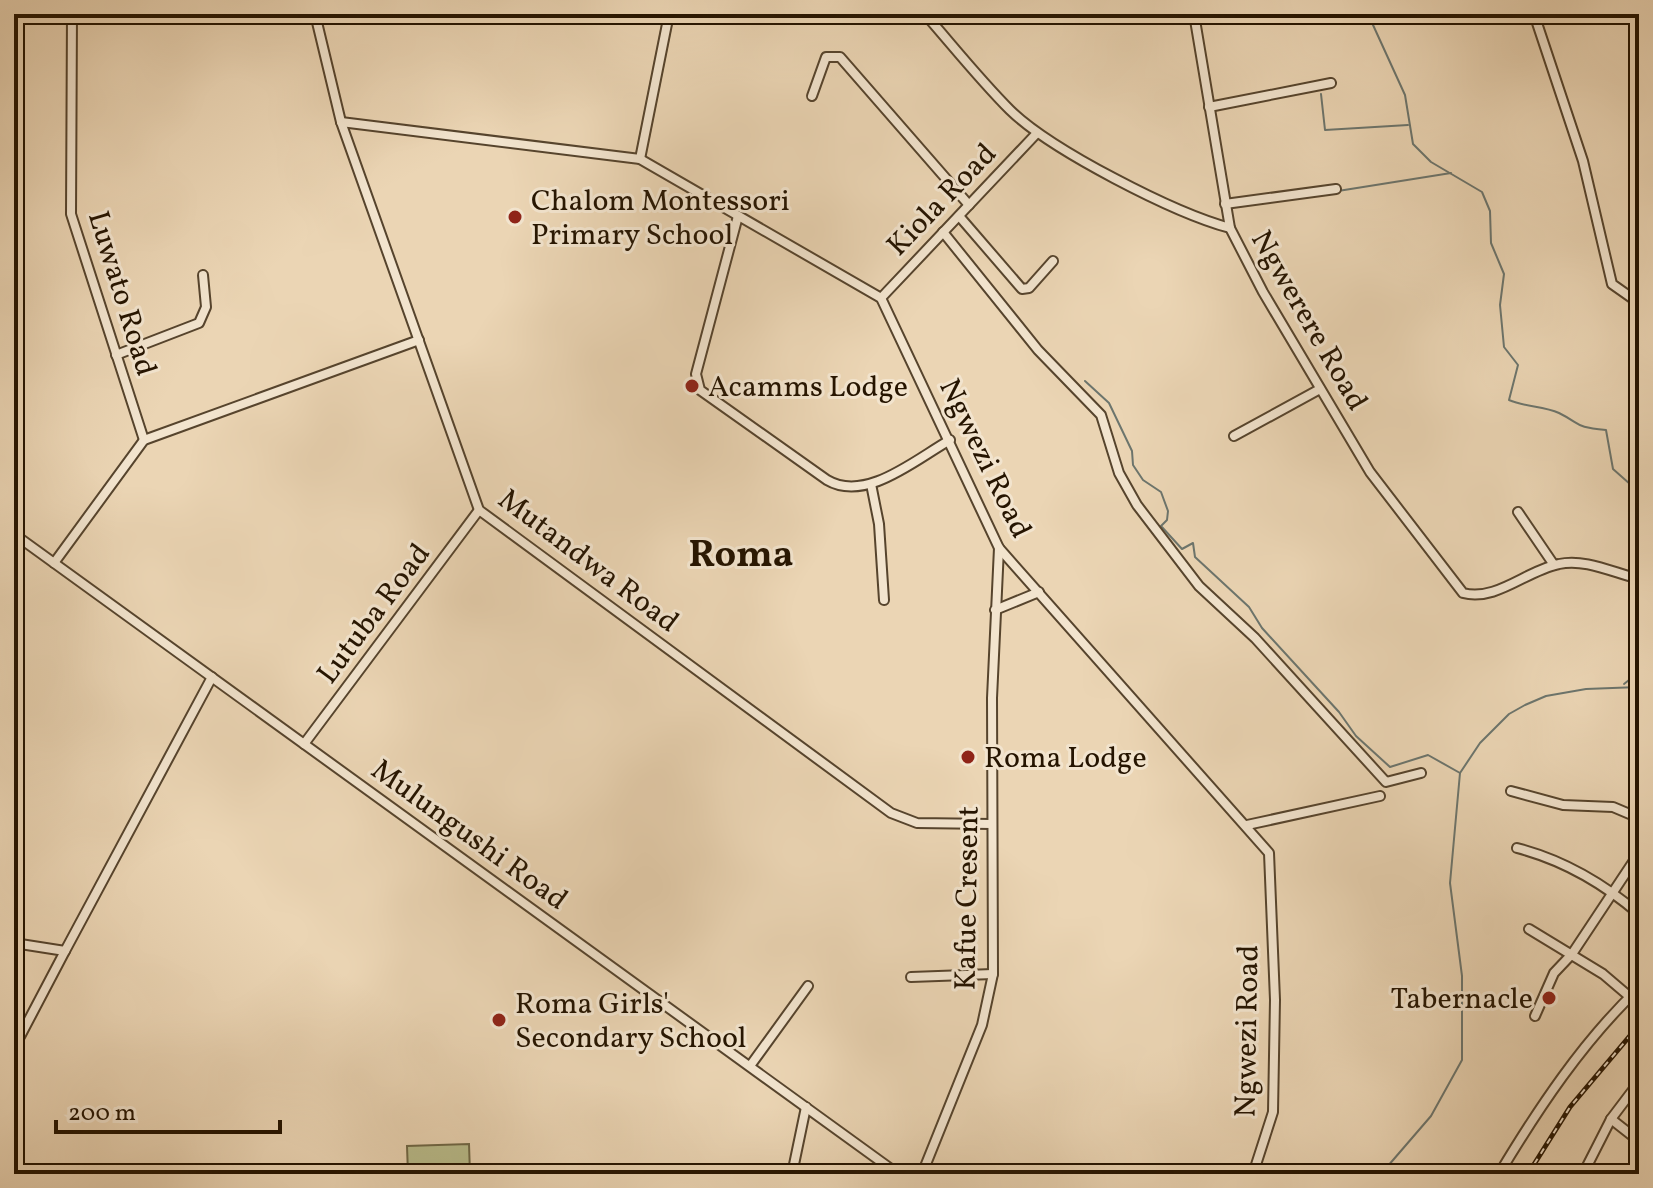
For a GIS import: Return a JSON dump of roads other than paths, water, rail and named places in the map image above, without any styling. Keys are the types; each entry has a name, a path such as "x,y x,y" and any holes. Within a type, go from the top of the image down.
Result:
{"street":[{"name":"Luwato Road","path":"72,14 71,214 144,440"},
{"name":"Mutandwa Road","path":"315,14 341,122 479,510 891,813 917,823 992,824"},
{"path":"640,159 669,14"},
{"name":"Ngwerere Road","path":"925,14 1011,111 1037,133 1159,198 1210,223 1230,228 1370,472 1463,593 1488,593 1554,565 1589,565 1639,579"},
{"path":"1194,14 1230,228"},
{"path":"1534,14 1583,161 1612,284 1621,294 1639,303"},
{"path":"812,96 826,57 840,57 969,205"},
{"path":"1209,107 1331,83"},
{"path":"341,122 640,159 881,298"},
{"name":"Kiola Road","path":"881,298 1037,133"},
{"path":"1225,204 1336,189"},
{"path":"738,216 697,384 727,411 836,485 849,488 871,484 950,440"},
{"path":"959,216 1022,289 1029,288 1053,261"},
{"path":"943,232 1038,350 1101,415 1119,473 1137,505 1199,586 1255,638 1386,782 1421,773"},
{"path":"116,355 199,323 206,307 203,275"},
{"name":"Ngwezi Road","path":"881,298 999,548 1247,825 1270,860 1275,1000 1273,1112 1253,1174"},
{"path":"54,563 144,440 419,340"},
{"path":"1234,436 1320,389"},
{"path":"871,484 879,524 884,600"},
{"name":"Lutuba Road","path":"304,744 479,510"},
{"path":"1518,512 1554,565"},
{"name":"Mulungushi Road","path":"14,534 898,1174"},
{"name":"Kafue Cresent","path":"922,1174 982,1025 993,974 995,610 999,548"},
{"path":"995,610 1039,592"},
{"path":"14,1048 212,677"},
{"path":"1511,791 1563,805 1613,807 1639,818"},
{"path":"1247,825 1380,796"},
{"path":"1517,848 1560,862 1611,892 1639,914"},
{"path":"1535,1016 1554,973 1572,954 1639,853"},
{"path":"1529,929 1603,974 1630,997"},
{"path":"14,943 65,951"},
{"path":"911,977 993,974"},
{"path":"750,1066 808,986"},
{"path":"1499,1174 1546,1100 1639,988"},
{"path":"1583,1174 1611,1119 1639,1082"},
{"path":"792,1174 806,1107"},
{"path":"1611,1119 1639,1141"}],"waterway":[{"path":"1368,14 1405,95 1413,144 1431,162 1482,192 1490,211 1491,243 1504,274 1500,305 1504,347 1518,365 1509,400 1559,413 1583,426 1606,430 1613,469 1639,492"},
{"path":"1321,94 1325,130 1408,125"},
{"path":"1338,191 1451,173"},
{"path":"1085,381 1109,403 1132,451 1133,465 1143,480 1161,492 1168,511 1167,520 1161,526 1182,549 1193,543 1195,557 1249,607 1262,628 1339,712 1356,736 1390,767 1428,755 1460,773"},
{"path":"1624,684 1639,672"},
{"path":"1381,1174 1431,1116 1462,1060 1462,976 1450,883 1460,773 1480,743 1509,714 1525,705 1546,696 1586,689 1639,687"}],"railway":[{"path":"1528,1174 1570,1107 1639,1025"}],"place":[{"name":"Chalom Montessori Primary School","path":"515,217"},
{"name":"Acamms Lodge","path":"692,386"},
{"name":"Roma Lodge","path":"968,757"},
{"name":"Tabernacle","path":"1549,998"},
{"name":"Roma Girls' Secondary School","path":"499,1020"}],"district":[{"name":"Roma","path":"741,553"}]}
